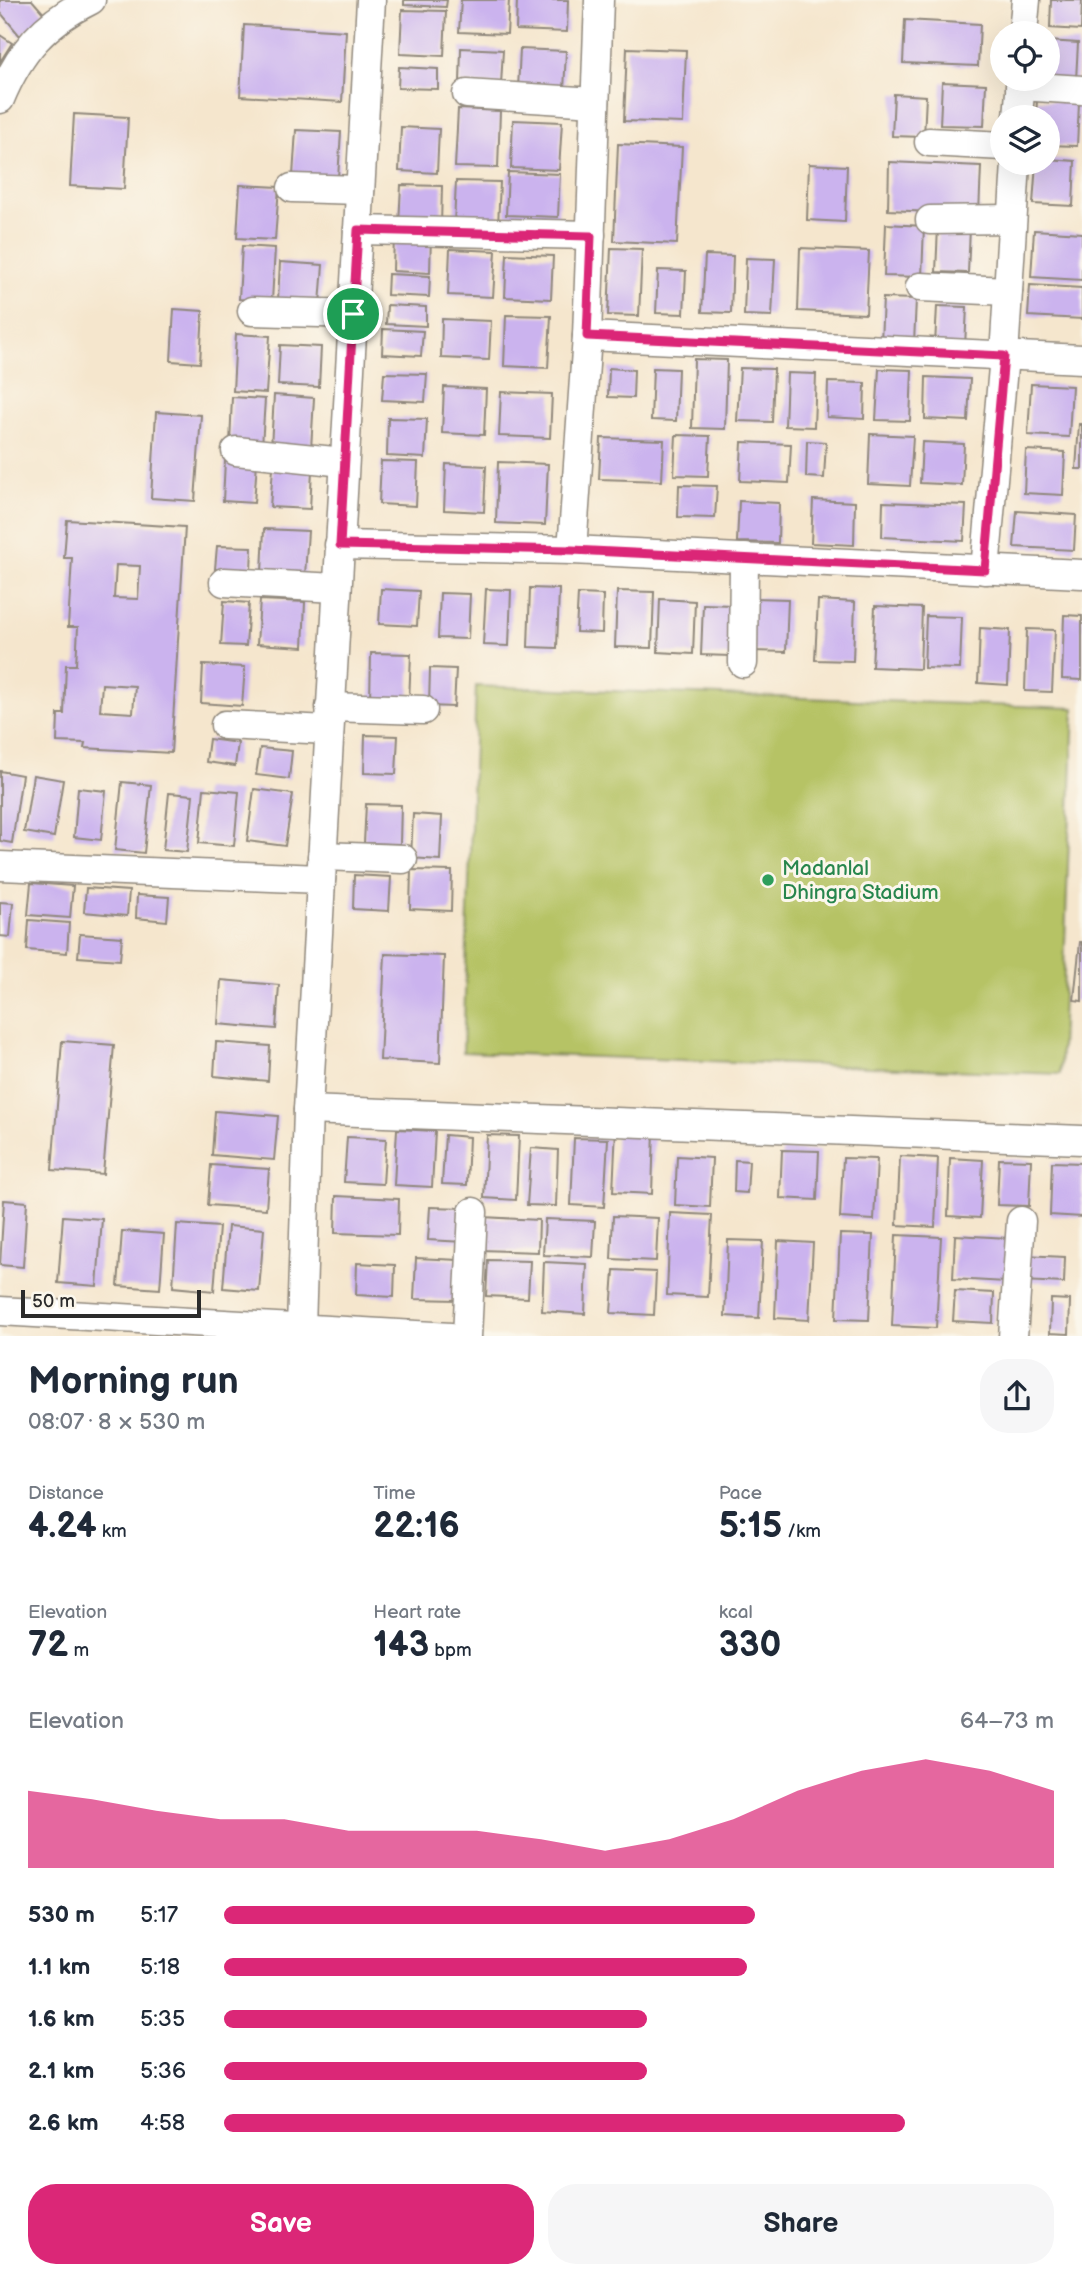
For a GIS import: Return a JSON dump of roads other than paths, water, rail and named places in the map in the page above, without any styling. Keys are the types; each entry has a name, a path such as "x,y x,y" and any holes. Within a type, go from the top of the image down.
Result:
{"street":[{"path":"0,99 15,65 37,37 70,10 91,0"},
{"path":"301,1328 307,1110 372,0"},
{"path":"572,550 587,336 599,0"},
{"path":"1024,21 1026,0"},
{"path":"1060,87 1082,90"},
{"path":"467,94 595,102"},
{"path":"929,142 990,145"},
{"path":"985,570 1004,356 1015,175"},
{"path":"292,188 360,190"},
{"path":"930,220 1012,219"},
{"path":"358,230 591,236"},
{"path":"920,287 1008,291"},
{"path":"251,311 353,314"},
{"path":"587,336 1082,359"},
{"path":"236,451 344,462"},
{"path":"340,545 572,550 1082,574"},
{"path":"743,663 744,558"},
{"path":"225,582 337,588"},
{"path":"225,725 423,710"},
{"path":"0,866 321,867 402,859"},
{"path":"307,1110 1082,1140"},
{"path":"467,1336 473,1212"},
{"path":"1013,1336 1021,1221"},
{"path":"3,1336 0,1312 191,1329 301,1328 451,1336"}],"place":[{"name":"Madanlal Dhingra Stadium","path":"768,880"}]}
